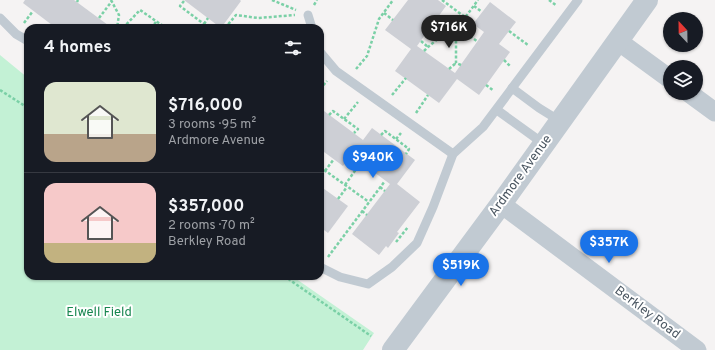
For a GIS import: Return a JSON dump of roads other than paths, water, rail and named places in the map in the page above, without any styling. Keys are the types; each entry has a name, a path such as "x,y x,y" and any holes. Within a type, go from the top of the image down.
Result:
{"street":[{"name":"Ardmore Avenue","path":"393,350 501,204 647,0"},
{"path":"618,41 663,74"},
{"path":"699,100 715,112"},
{"name":"Berkley Road","path":"501,204 697,350"}],"lane":[{"path":"324,269 340,277 368,284 392,267 417,243 433,207 453,154 483,127 497,110 578,0"},
{"path":"308,14 311,24"},
{"path":"0,18 16,34 24,39"},
{"path":"324,57 336,71 453,154"},
{"path":"512,88 560,122"},
{"path":"497,110 544,144"}],"park label":[{"name":"Elwell Field","path":"99,313"}]}
